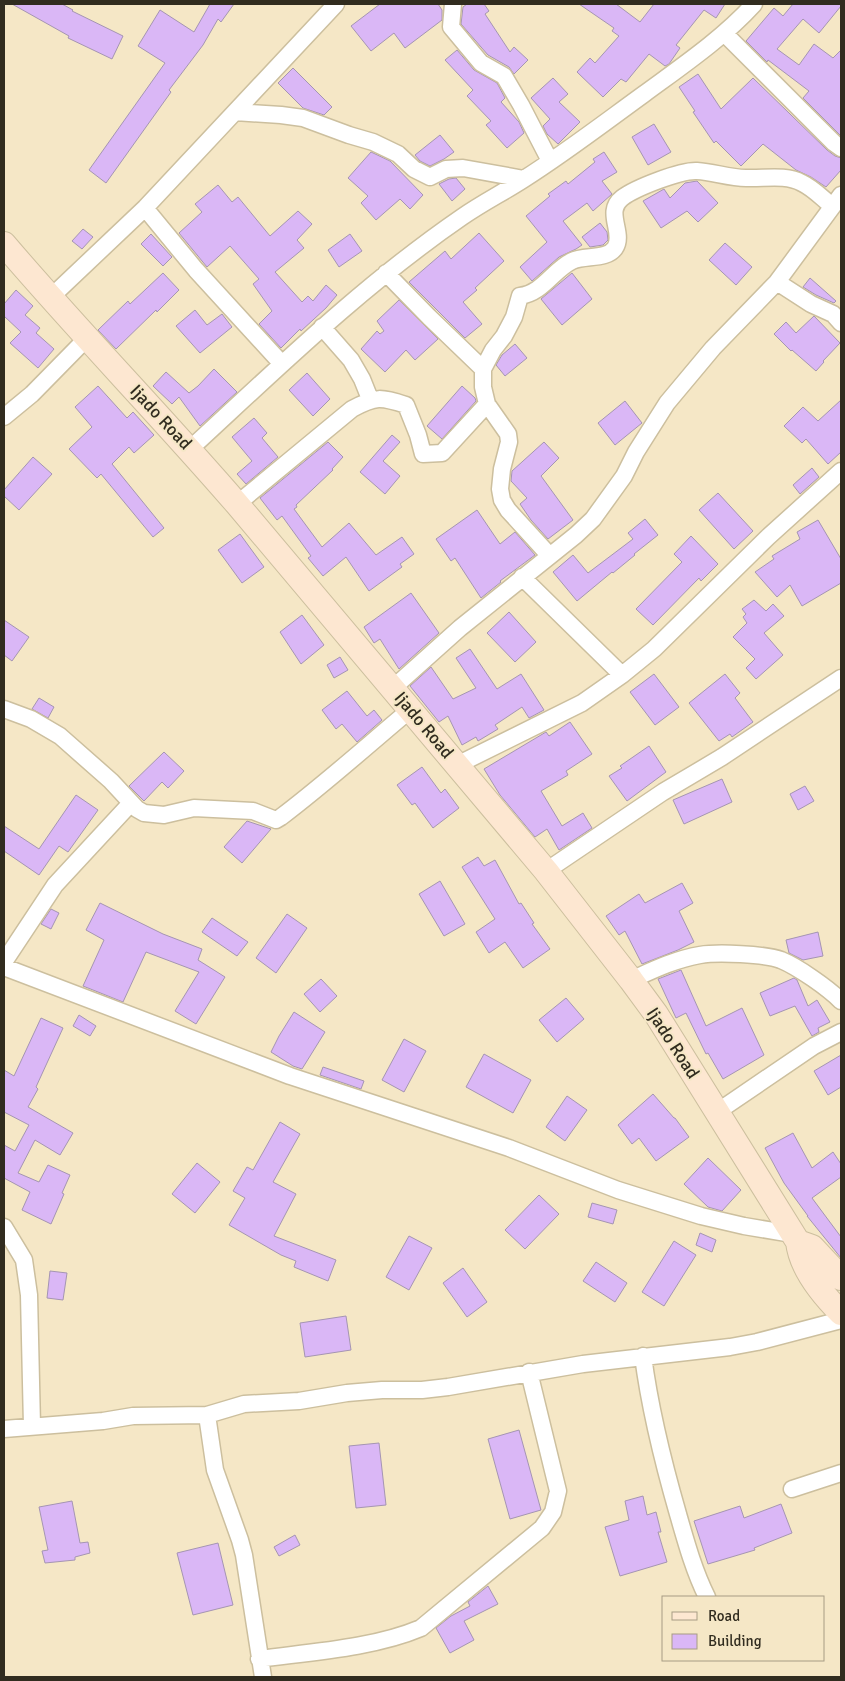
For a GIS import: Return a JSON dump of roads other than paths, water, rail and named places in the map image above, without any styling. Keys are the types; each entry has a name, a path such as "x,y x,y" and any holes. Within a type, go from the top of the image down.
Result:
{"street":[{"path":"50,298 144,208 336,4"},
{"path":"453,4 451,27 481,63 504,76 521,104 550,161"},
{"path":"190,449 322,327 386,273 464,216 524,179 624,109 725,34 754,4"},
{"path":"725,34 841,148"},
{"path":"235,112 303,118 349,136 373,142 398,154 414,169 430,178 446,169 462,168 524,179"},
{"path":"393,688 460,628 522,576 576,535 593,519 624,476 636,452 667,403 713,348 777,282 836,201 794,180 745,178 695,171 684,172 621,198 615,208 614,220 618,238 615,248 606,254 575,260 561,267 547,283 528,295 520,296 511,323 484,368 483,387 487,404 508,434 509,442 502,469 500,489 502,500 508,510 549,555"},
{"path":"144,208 196,270 282,364"},
{"name":"Ijado Road","path":"4,244 50,298 190,449 237,504 546,872 631,980 656,1014 795,1238 799,1255 809,1273 841,1313"},
{"path":"386,273 428,317 484,368"},
{"path":"777,282 811,304 833,314 841,323"},
{"path":"322,327 351,360 362,379 370,399"},
{"path":"4,417 32,394 87,338"},
{"path":"237,504 352,408 370,399 388,399 406,405 418,435 423,454 442,452 487,404"},
{"path":"457,765 582,704 622,676 654,649 761,544 838,481"},
{"path":"522,576 622,676"},
{"path":"546,872 663,792 722,757 841,678"},
{"path":"4,709 31,720 60,736 100,771 137,809 164,815 194,808 248,810 276,820 321,786 338,769 411,709"},
{"path":"4,962 55,885 130,803"},
{"path":"631,980 675,961 701,954 736,953 780,959 809,976 841,1001"},
{"path":"4,967 290,1076 509,1148 618,1190 718,1220 795,1238"},
{"path":"717,1112 806,1051 841,1032"},
{"path":"4,1226 24,1260 27,1278 32,1426"},
{"name":"Ijado Road","path":"795,1238 812,1247 841,1278"},
{"path":"4,1429 103,1421 134,1416 207,1415 244,1404 300,1401 347,1393 382,1390 422,1390 528,1372 643,1356 730,1347 757,1342 841,1320"},
{"path":"643,1356 647,1387 672,1494 691,1559 706,1596"},
{"path":"259,1659 373,1643 401,1637 421,1628 542,1528 553,1512 558,1491 528,1372"},
{"path":"207,1415 214,1470 244,1555 263,1677"},
{"path":"792,1489 841,1473"}]}
